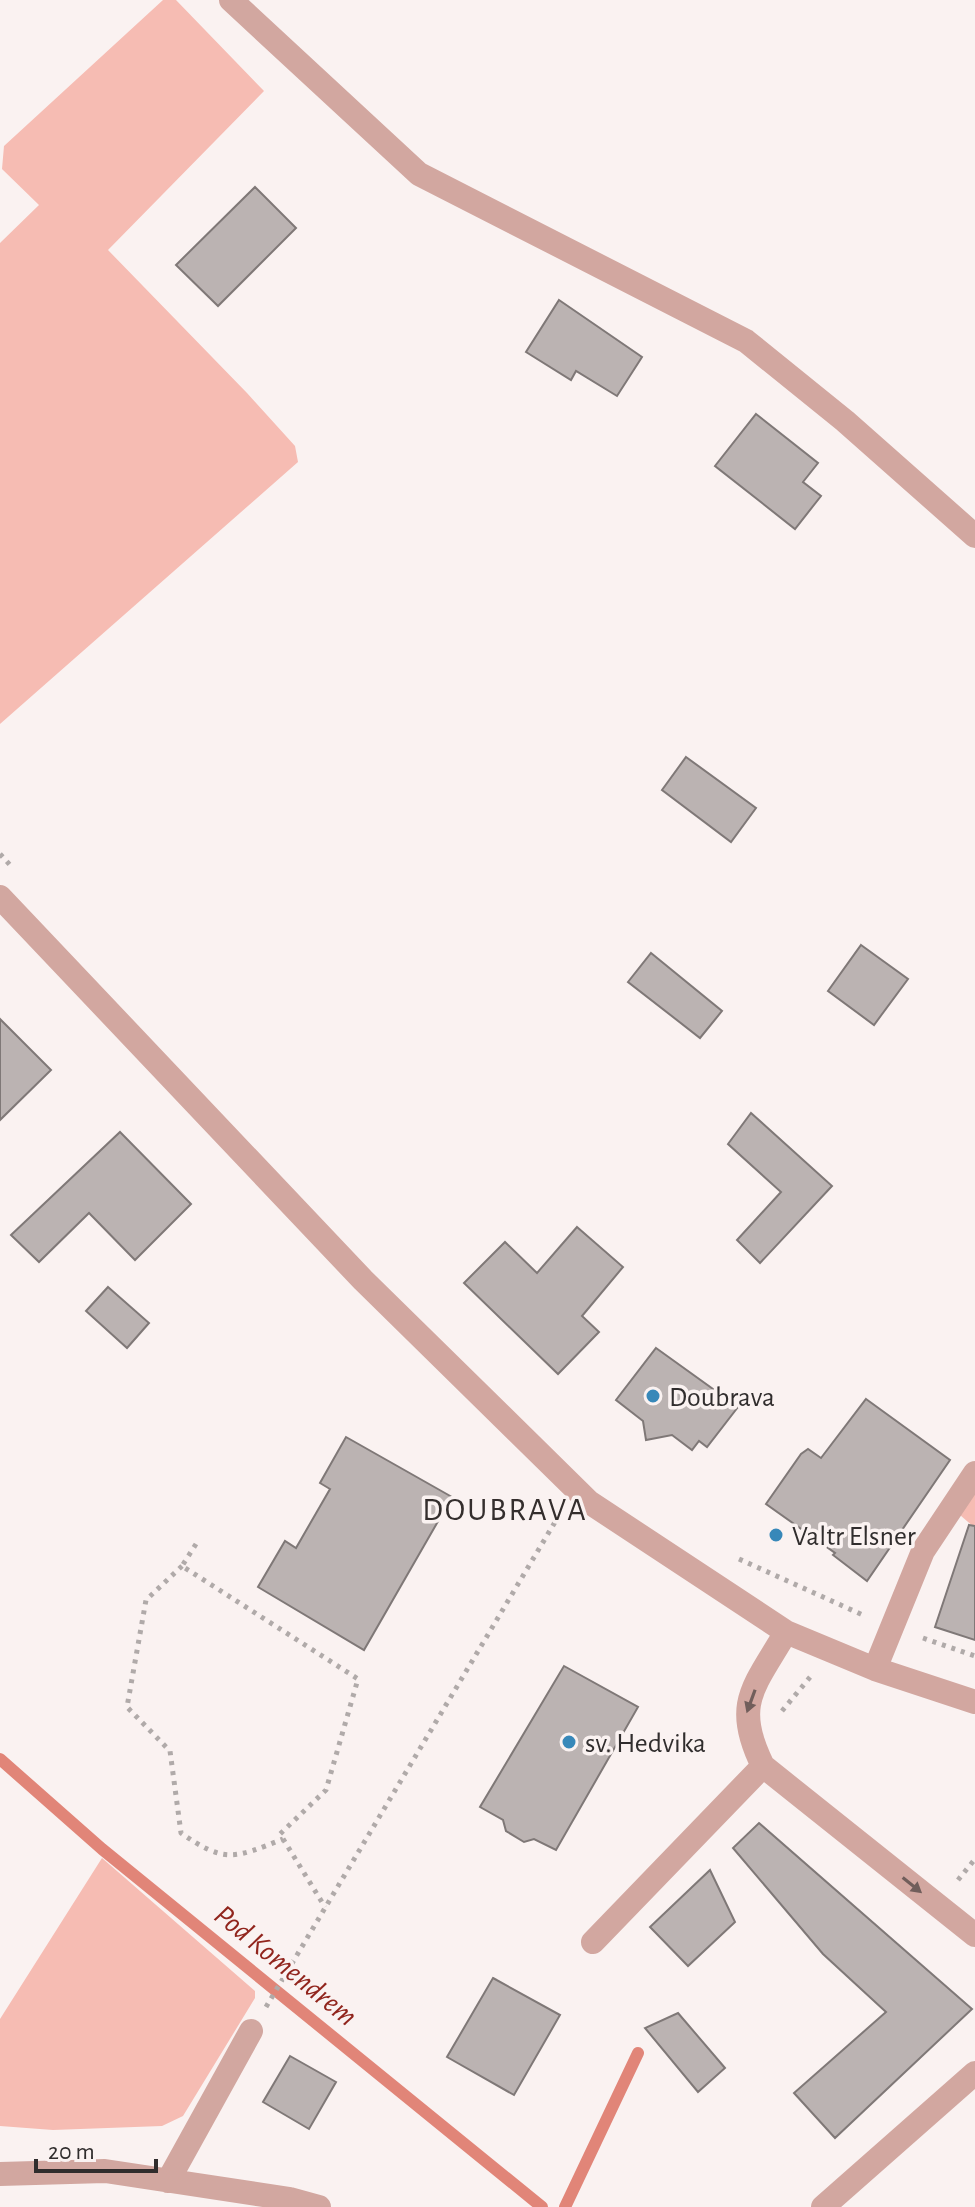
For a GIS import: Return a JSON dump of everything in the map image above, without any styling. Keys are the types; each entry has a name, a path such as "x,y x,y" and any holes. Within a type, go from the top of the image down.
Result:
{"street":[{"path":"231,0 419,174 746,341 845,421 975,536"},
{"path":"0,897 363,1280 589,1502 786,1632 875,1669 975,1702"},
{"path":"875,1669 923,1551 975,1473"},
{"path":"786,1632 746,1707 748,1736 763,1766 975,1935"},
{"path":"593,1942 763,1766"},
{"path":"168,2181 251,2031"},
{"path":"823,2207 975,2073"},
{"path":"0,2174 105,2171 290,2199 319,2207"}],"path":[{"path":"0,854 22,877"},
{"path":"251,2031 575,1488"},
{"path":"196,1544 182,1566 146,1600 127,1707 170,1751 181,1833 208,1852 240,1856 283,1839"},
{"path":"731,1555 890,1627 975,1656"},
{"path":"182,1566 358,1679 326,1790 280,1834 325,1907"},
{"path":"952,1888 975,1859"}],"shaded area":[{"path":"163,0 176,0 264,91 108,250 295,446 298,462 0,724 0,243 39,205 2,169 4,146"},
{"path":"975,1492 975,1528 960,1515"},
{"path":"102,1858 255,1991 255,1998 183,2116 162,2126 53,2130 0,2126 0,2019"}],"building":[{"path":"255,187 296,228 218,306 176,265"},
{"path":"559,300 642,357 617,396 576,371 571,380 526,352"},
{"path":"756,414 818,463 803,482 821,496 795,529 715,466"},
{"path":"686,757 756,808 731,842 662,790"},
{"path":"861,945 908,979 874,1025 828,991"},
{"path":"651,953 722,1011 700,1038 628,982"},
{"path":"0,1019 51,1070 0,1120"},
{"path":"751,1113 832,1186 760,1263 737,1240 781,1192 728,1144"},
{"path":"120,1132 191,1204 135,1260 89,1213 39,1262 11,1235"},
{"path":"577,1227 623,1267 582,1316 599,1332 558,1374 464,1283 505,1242 537,1273"},
{"path":"108,1287 149,1323 127,1348 86,1311"},
{"path":"656,1348 738,1407 707,1447 699,1441 692,1450 672,1435 646,1440 643,1421 616,1400"},
{"path":"866,1399 950,1460 867,1581 833,1555 835,1553 766,1504 801,1454 808,1449 821,1458"},
{"path":"346,1437 452,1497 364,1650 258,1587 285,1541 296,1548 330,1489 320,1483"},
{"path":"969,1525 975,1526 975,1640 935,1627"},
{"name":"sv. Hedvika","path":"564,1666 638,1707 556,1850 534,1839 524,1842 506,1831 503,1820 480,1807"},
{"path":"759,1823 972,2009 835,2138 794,2093 886,2012 823,1954 733,1848"},
{"path":"710,1870 735,1922 688,1966 650,1927"},
{"path":"493,1978 560,2015 514,2095 447,2057"},
{"path":"678,2013 725,2068 698,2092 645,2028"},
{"path":"290,2056 336,2082 309,2129 263,2102"}],"waterway":[{"name":"Pod Komendrem","path":"0,1759 102,1849 542,2207"},
{"path":"565,2207 638,2053"}],"place":[{"name":"Doubrava","path":"653,1396"},
{"name":"Valtr Elsner","path":"776,1535"},
{"name":"sv. Hedvika","path":"569,1742"}],"district":[{"name":"DOUBRAVA","path":"505,1509"}]}
